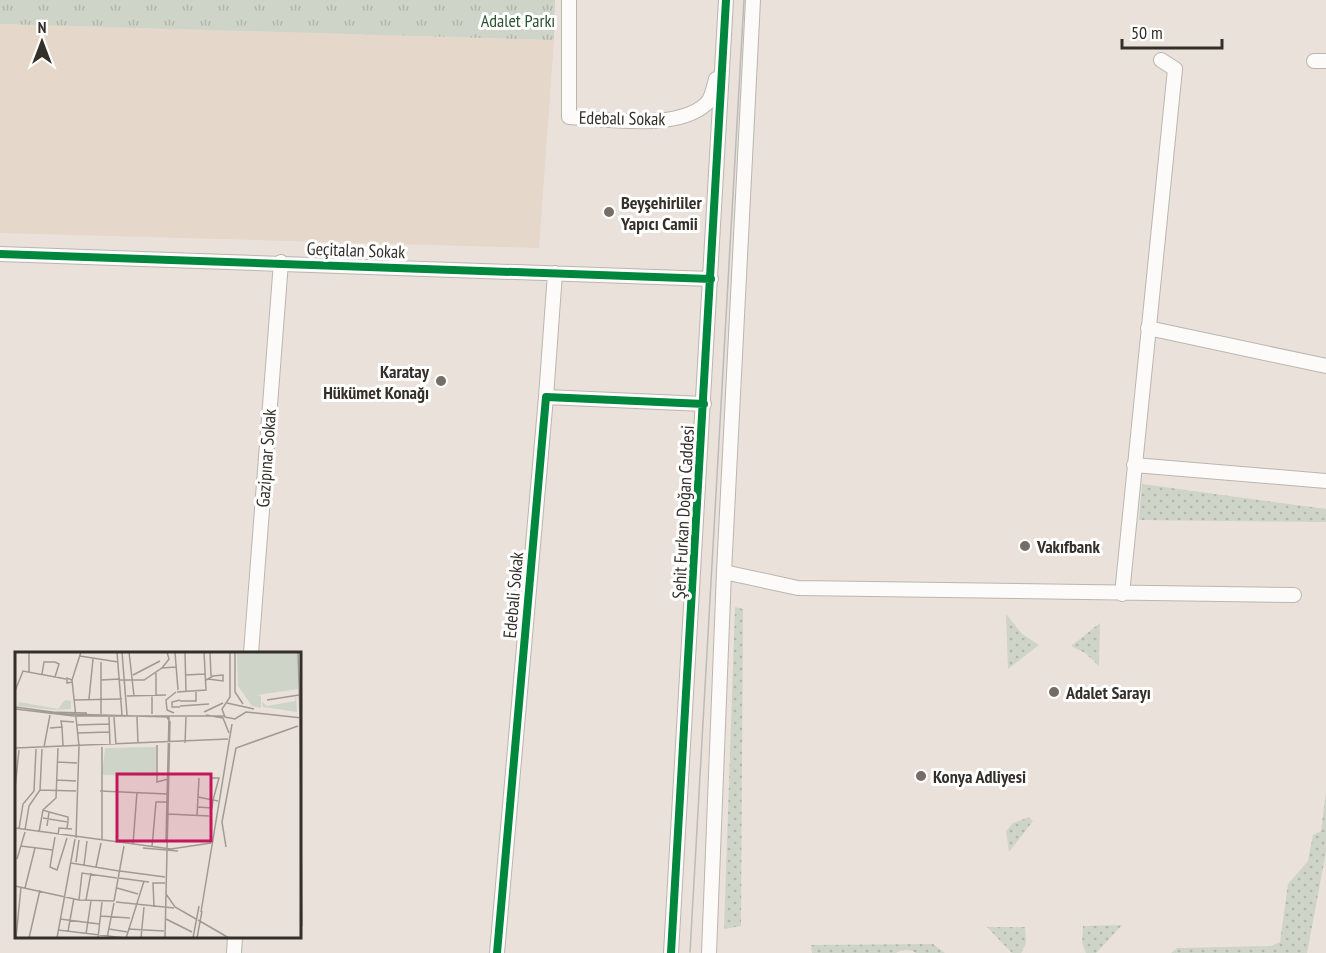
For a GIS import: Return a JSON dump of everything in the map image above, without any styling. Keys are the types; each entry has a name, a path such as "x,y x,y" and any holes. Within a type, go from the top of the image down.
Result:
{"street":[{"name":"Edebalı Sokak","path":"569,0 569,117 667,121 692,113 708,103 722,62"},
{"name":"Şehit Furkan Doğan Caddesi","path":"671,953 726,0"},
{"path":"709,953 724,572 753,0"},
{"path":"1122,594 1175,69 1161,60"},
{"name":"Geçitalan Sokak","path":"0,254 281,262 711,279"},
{"name":"Gazipınar Sokak","path":"251,652 281,262"},
{"name":"Edebali Sokak","path":"496,953 555,273"},
{"path":"1148,328 1326,366"},
{"path":"546,397 704,404"},
{"path":"1134,465 1326,480"},
{"path":"724,572 798,588 1294,596"},
{"path":"234,953 235,938"}],"shaded area":[{"path":"0,24 554,40 539,248 0,233"}],"green space":[{"name":"Adalet Parkı","path":"0,0 555,0 554,40 0,24"},
{"path":"1142,484 1326,509 1326,522 1139,520"},
{"path":"735,607 743,609 741,926 724,929"},
{"path":"1006,614 1022,634 1039,645 1008,669"},
{"path":"1100,623 1099,666 1085,653 1071,646"},
{"path":"1326,791 1326,852 1307,953 1171,953 1177,948 1271,946 1280,942 1288,884 1308,861 1313,835 1321,831"},
{"path":"1029,817 1033,821 1009,852 1006,831 1013,823"},
{"path":"1122,925 1096,953 1086,953 1082,943 1083,926"},
{"path":"987,927 1025,927 1026,943 1021,953 1012,953"},
{"path":"933,944 945,953 916,953 906,950 896,953 812,953 811,945"}],"tram line":[{"path":"690,952 744,0"}],"cycle path":[{"path":"671,953 726,0"},
{"path":"0,254 711,279"},
{"path":"497,953 546,397 704,404"}],"place":[{"name":"Beyşehirliler Yapıcı Camii","path":"609,212"},
{"name":"Karatay Hükümet Konağı","path":"441,381"},
{"name":"Vakıfbank","path":"1025,546"},
{"name":"Adalet Sarayı","path":"1054,692"},
{"name":"Konya Adliyesi","path":"921,776"}]}
